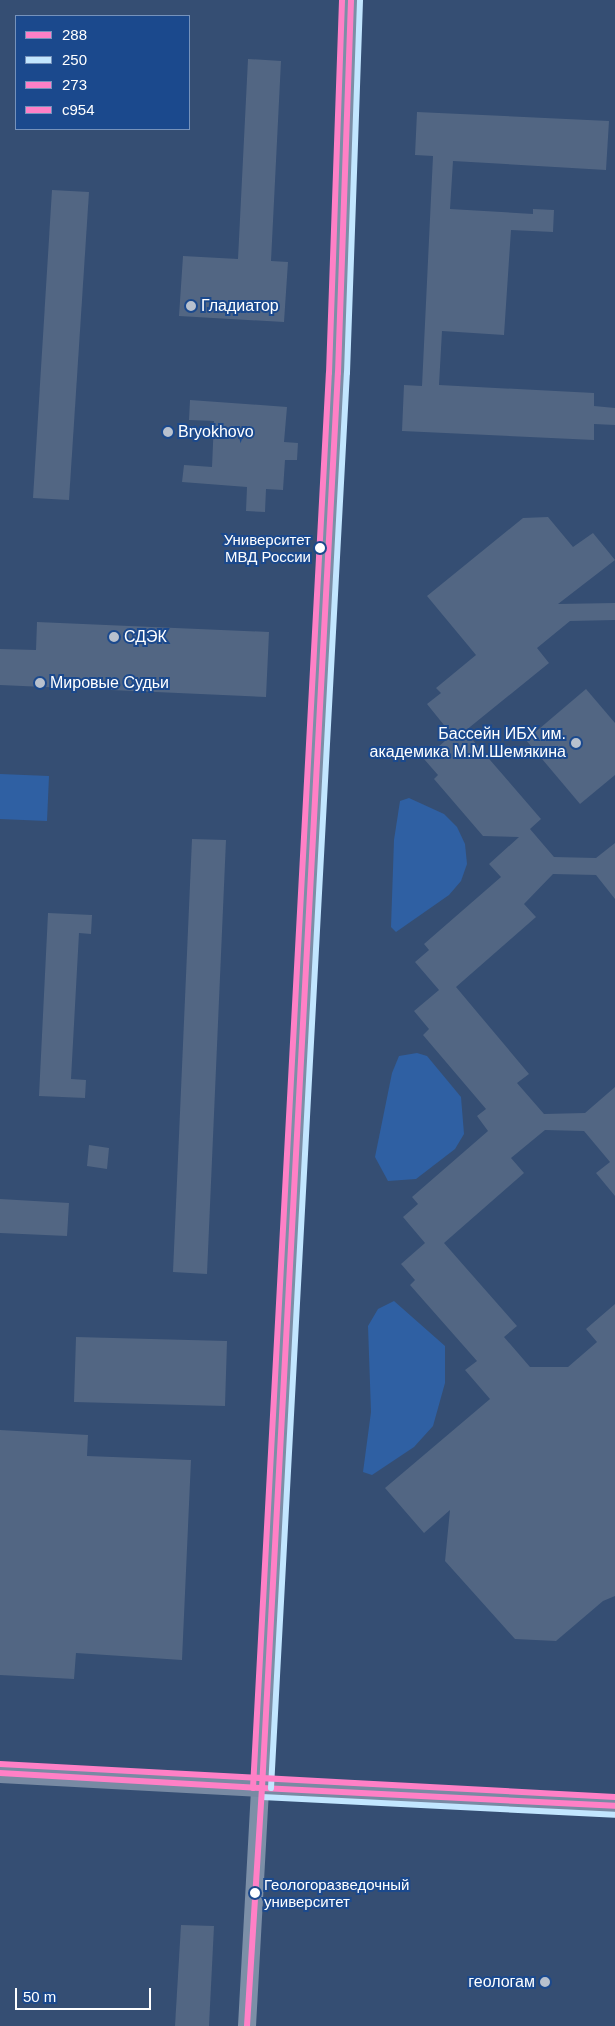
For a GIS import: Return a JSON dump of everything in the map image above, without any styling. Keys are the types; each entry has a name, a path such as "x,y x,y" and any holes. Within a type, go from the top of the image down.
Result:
{"main road":[{"path":"0,1773 615,1806"}],"street":[{"path":"247,2026 262,1788 339,365 351,0"}],"shaded area":[{"path":"0,774 49,776 47,821 0,819"},
{"path":"409,798 444,814 457,827 465,844 467,864 461,881 449,895 396,932 391,927 394,840 400,801"},
{"path":"417,1053 427,1056 461,1097 464,1134 455,1149 416,1179 388,1181 375,1157 392,1073 399,1056"},
{"path":"394,1301 445,1346 445,1383 433,1426 414,1447 372,1475 363,1472 371,1412 368,1326 378,1309"}],"building":[{"path":"248,59 281,61 271,261 288,262 284,322 179,316 183,256 238,259"},
{"path":"417,112 609,121 606,170 453,161 450,209 533,214 533,209 554,210 553,232 511,230 504,335 442,331 439,385 594,393 594,406 615,408 615,425 594,424 594,440 402,431 404,385 422,386 433,156 415,155"},
{"path":"52,190 89,192 69,500 33,498"},
{"path":"190,400 287,407 284,442 298,443 297,460 285,460 283,490 266,489 265,512 246,511 247,487 182,482 184,465 212,467 214,421 189,420"},
{"path":"548,517 573,547 593,533 615,560 558,604 615,603 615,620 570,621 537,648 549,663 465,731 541,819 530,829 554,857 596,858 615,843 615,899 596,875 553,874 524,904 536,917 456,987 529,1074 517,1083 544,1114 585,1113 615,1087 615,1196 596,1173 610,1162 584,1131 545,1130 511,1158 524,1173 444,1243 517,1326 504,1337 530,1367 568,1367 597,1342 586,1329 615,1304 615,1596 603,1601 556,1641 515,1639 445,1561 450,1510 424,1533 385,1488 490,1399 465,1370 477,1361 410,1285 415,1280 401,1264 425,1243 403,1217 418,1204 412,1197 488,1131 477,1116 486,1109 423,1035 429,1029 414,1011 439,990 415,962 429,950 424,944 501,877 489,864 519,837 483,836 434,779 438,775 424,759 452,735 427,704 441,693 436,688 476,655 427,596 523,518"},
{"path":"37,622 269,632 266,697 0,685 0,649 36,650"},
{"path":"586,689 615,723 615,775 580,804 526,740"},
{"path":"192,839 226,840 207,1274 173,1272"},
{"path":"48,913 92,915 91,934 79,933 71,1079 86,1080 85,1098 39,1096"},
{"path":"89,1145 109,1148 107,1169 87,1166"},
{"path":"0,1199 69,1203 67,1236 0,1233"},
{"path":"76,1337 227,1341 225,1406 74,1402"},
{"path":"0,1430 88,1435 87,1456 191,1460 182,1660 76,1653 74,1679 0,1675"},
{"path":"181,1925 214,1926 209,2026 175,2026"}],"transit line":[{"name":"273","path":"253,1788 329,373 342,0"},
{"name":"288","path":"262,1788 338,373 351,0"},
{"name":"250","path":"271,1788 347,373 360,0"},
{"name":"273","path":"0,1764 615,1797"},
{"name":"с954","path":"0,1773 262,1788"},
{"name":"288","path":"262,1788 615,1806"},
{"name":"с954","path":"247,2026 262,1788"},
{"name":"250","path":"262,1797 615,1815"}],"place":[{"name":"Гладиатор","path":"191,306"},
{"name":"Bryokhovo","path":"168,432"},
{"name":"Университет МВД России","path":"320,548"},
{"name":"СДЭК","path":"114,637"},
{"name":"Мировые Судьи","path":"40,683"},
{"name":"Бассейн ИБХ им. академика М.М.Шемякина","path":"576,743"},
{"name":"Геологоразведочный университет","path":"255,1893"},
{"name":"геологам","path":"545,1982"}]}
